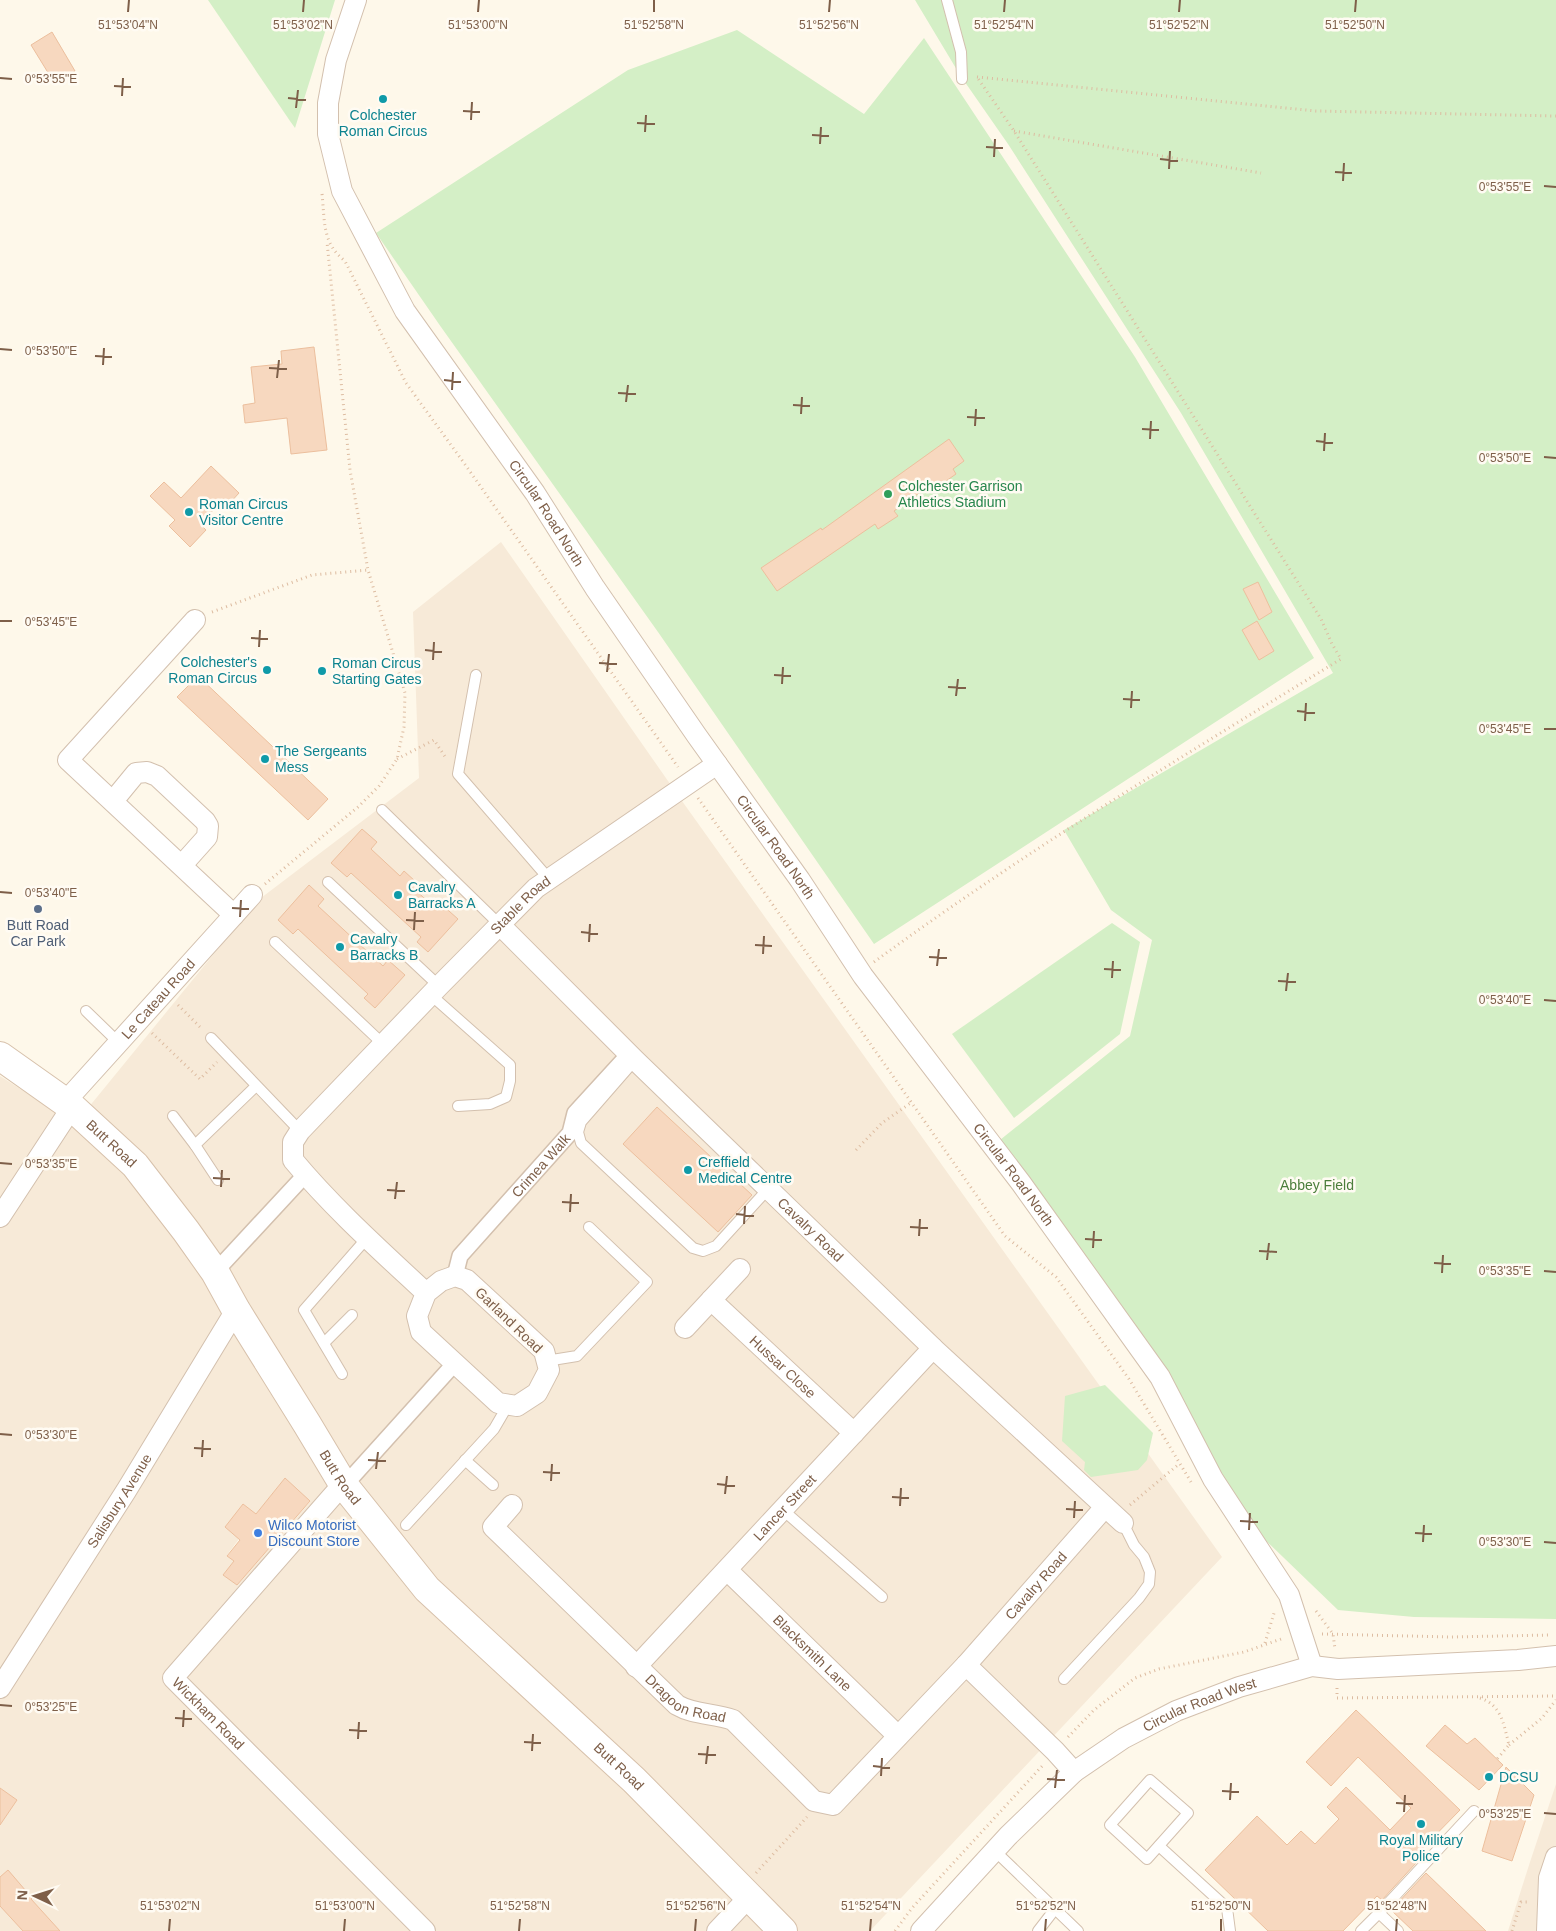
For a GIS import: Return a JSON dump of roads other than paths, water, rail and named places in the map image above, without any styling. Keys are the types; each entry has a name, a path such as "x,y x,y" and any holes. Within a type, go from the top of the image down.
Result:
{"main road":[{"name":"Butt Road","path":"0,1056 68,1104 135,1165 215,1272 236,1310 343,1484 427,1589 751,1886 783,1931"}],"street":[{"name":"Circular Road North","path":"356,0 336,60 328,103 328,134 342,191 405,311 535,493 595,588 697,736 800,880 862,976 1021,1183 1160,1377 1213,1479 1289,1595 1312,1666"},
{"path":"195,620 68,760 234,915"},
{"name":"Stable Road","path":"300,1131 536,888 717,764"},
{"path":"112,801 136,773 147,772 157,776 205,821 208,832 204,841 182,865"},
{"name":"Le Cateau Road","path":"0,1217 68,1104 119,1042 252,895"},
{"name":"Cavalry Road","path":"500,925 632,1057 933,1348 1115,1515 966,1665"},
{"name":"Crimea Walk","path":"455,1276 460,1256 570,1132 575,1113 632,1057"},
{"path":"300,1131 293,1142 293,1160 305,1175 367,1238 426,1293"},
{"path":"215,1272 305,1175"},
{"path":"685,1328 740,1269"},
{"path":"455,1276 441,1281 426,1293 417,1316 421,1332 498,1403 508,1405"},
{"name":"Garland Road","path":"455,1276 467,1280 544,1351 549,1370 537,1393 517,1406 508,1405"},
{"name":"Hussar Close","path":"710,1300 854,1433"},
{"name":"Salisbury Avenue","path":"0,1688 126,1491 236,1310"},
{"name":"Lancer Street","path":"636,1667 933,1348"},
{"path":"343,1484 353,1476 455,1363"},
{"name":"Wickham Road","path":"343,1484 173,1678 425,1931"},
{"name":"Dragoon Road","path":"512,1506 493,1527 636,1667 684,1710 720,1715 733,1720 814,1801 833,1805 898,1736"},
{"name":"Blacksmith Lane","path":"727,1570 898,1736"},
{"name":"Circular Road West","path":"921,1931 995,1851 1074,1772 1124,1738 1176,1711 1239,1687 1312,1666 1338,1670 1518,1660 1556,1656"},
{"path":"898,1736 966,1665 1055,1751 1074,1772"},
{"path":"1546,1931 1549,1878 1556,1856"},
{"path":"717,1931 751,1886"}],"lane":[{"path":"947,0 961,52 962,79"},
{"path":"476,675 458,774 549,879"},
{"path":"382,810 500,925"},
{"path":"328,882 510,1065 510,1082 506,1097 490,1104 458,1106"},
{"path":"275,942 383,1044"},
{"path":"86,1010 119,1042"},
{"path":"211,1038 300,1131"},
{"path":"632,1057 581,1122 578,1132 581,1143 693,1248 703,1251 716,1246 768,1189"},
{"path":"195,1145 256,1086"},
{"path":"173,1116 218,1180"},
{"path":"546,1361 577,1356 647,1282 589,1226"},
{"path":"342,1374 304,1310 367,1238"},
{"path":"324,1343 352,1316"},
{"path":"406,1525 494,1429 508,1405"},
{"path":"465,1460 494,1485"},
{"path":"783,1510 882,1597"},
{"path":"1064,1679 1139,1598 1149,1584 1150,1572 1144,1557 1129,1538 1115,1515"},
{"path":"1150,1780 1188,1813 1159,1846 1147,1859 1110,1825 1150,1780"},
{"path":"1361,1931 1474,1811"},
{"path":"1159,1846 1227,1908 1230,1931"},
{"path":"995,1851 1078,1931"},
{"path":"1038,1931 1055,1909"},
{"path":"1378,1913 1398,1931"}],"place":[{"name":"Colchester Roman Circus","path":"383,99"},
{"name":"Colchester Garrison Athletics Stadium","path":"888,494"},
{"name":"Roman Circus Visitor Centre","path":"189,512"},
{"name":"Colchester's Roman Circus","path":"267,670"},
{"name":"Roman Circus Starting Gates","path":"322,671"},
{"name":"The Sergeants Mess","path":"265,759"},
{"name":"Cavalry Barracks A","path":"398,895"},
{"name":"Butt Road Car Park","path":"38,909"},
{"name":"Cavalry Barracks B","path":"340,947"},
{"name":"Creffield Medical Centre","path":"688,1170"},
{"name":"Wilco Motorist Discount Store","path":"258,1533"},
{"name":"DCSU","path":"1489,1777"},
{"name":"Royal Military Police","path":"1421,1824"}],"park label":[{"name":"Abbey Field","path":"1317,1185"}]}
